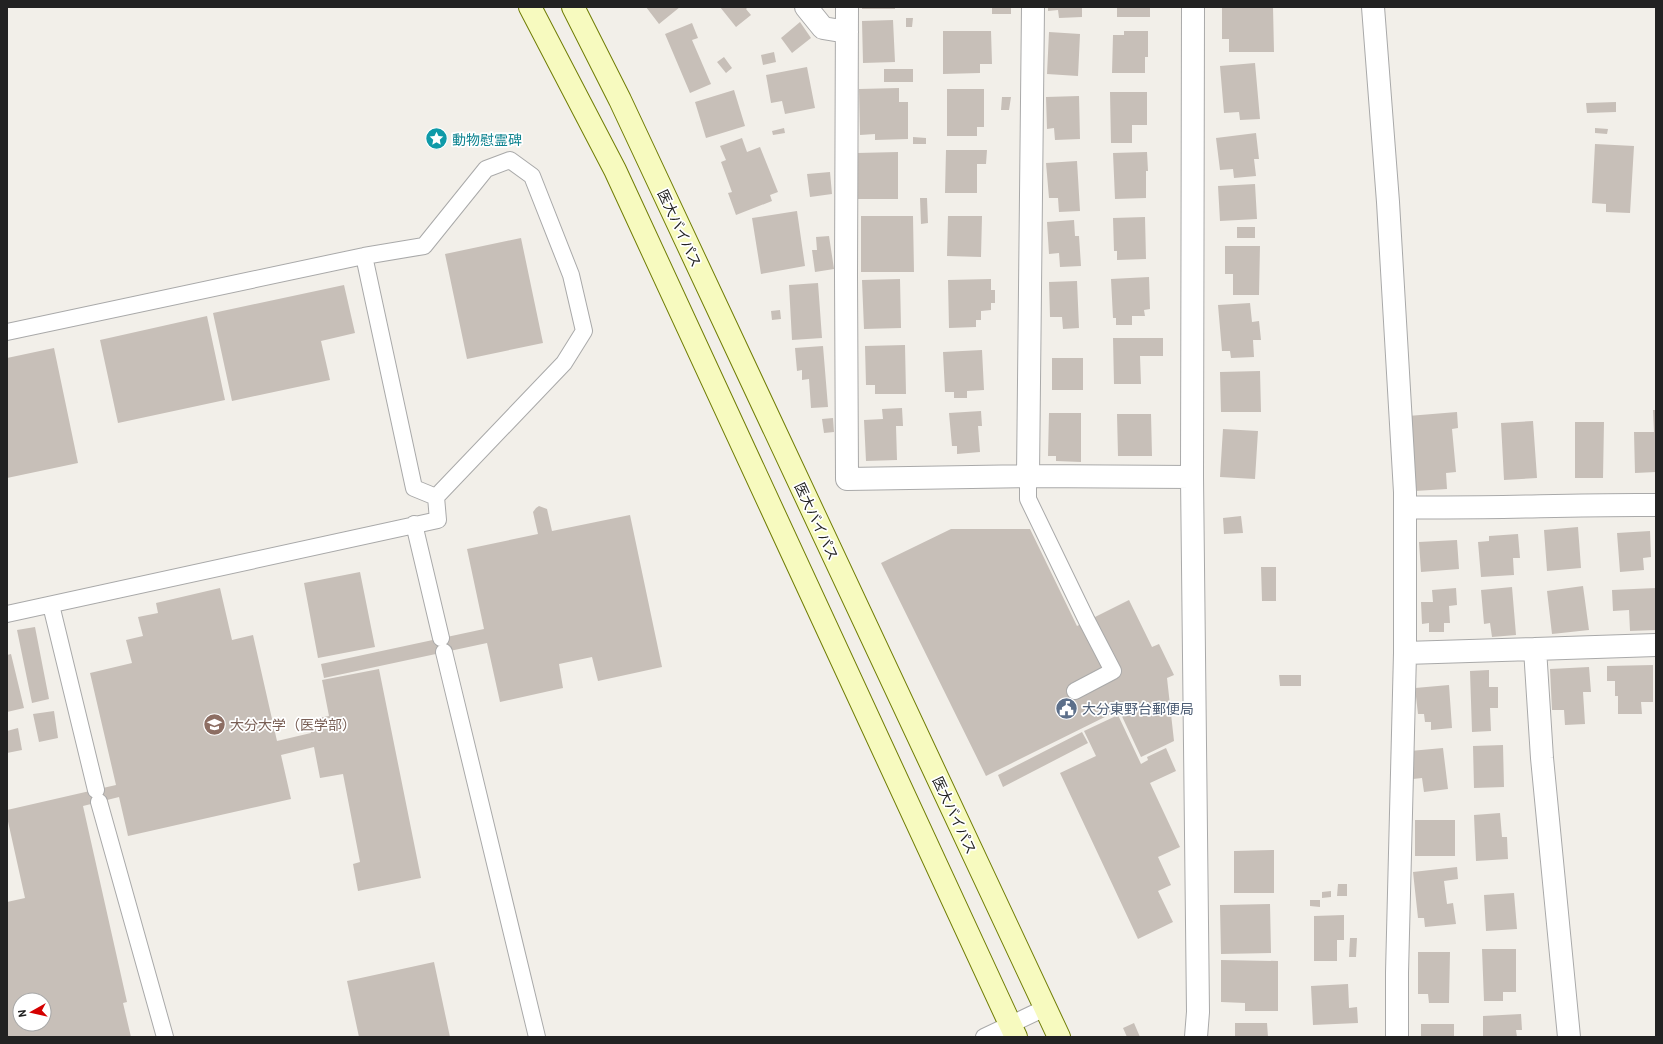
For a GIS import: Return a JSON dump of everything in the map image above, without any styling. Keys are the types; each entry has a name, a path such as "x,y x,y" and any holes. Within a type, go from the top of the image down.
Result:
{"main road":[{"path":"530,7 615,170 1013,1031"},
{"name":"医大バイパス","path":"573,7 630,122 1059,1037"}],"street":[{"path":"806,7 823,28 847,32"},
{"path":"847,7 847,479 1028,476 1192,477"},
{"path":"1028,476 1033,7"},
{"path":"1193,7 1192,477 1197,854 1198,1012 1196,1037"},
{"path":"1373,7 1388,202 1406,506 1405,653 1397,973 1397,1037"},
{"path":"1406,506 1447,508 1593,504 1656,505"},
{"path":"1405,653 1656,645"},
{"path":"1535,648 1542,758 1570,1037"}],"lane":[{"path":"7,332 364,256 424,246 486,169 510,160 532,176 571,275 584,331 564,363 436,497 438,520 414,524 7,614"},
{"path":"364,256 414,488 436,497"},
{"path":"1028,476 1028,499 1113,671 1075,692"},
{"path":"414,524 537,1037"},
{"path":"51,605 98,796 165,1037"},
{"path":"984,1037 1013,1031 1045,1008"}],"building":[{"path":"646,7 680,7 659,24"},
{"path":"720,7 748,7 746,9 751,15 736,27"},
{"path":"862,7 895,7 895,9 862,9"},
{"path":"992,7 1011,7 1011,14 992,14"},
{"path":"1048,7 1082,7 1082,17 1059,18 1058,10 1048,11"},
{"path":"1117,7 1150,7 1150,17 1117,17"},
{"path":"1222,7 1273,7 1274,52 1229,52 1229,39 1222,39"},
{"path":"906,18 913,18 912,27 906,27"},
{"path":"893,20 895,62 863,63 862,21"},
{"path":"800,22 811,38 792,53 781,38"},
{"path":"692,23 698,38 692,40 711,84 690,93 665,34"},
{"path":"943,31 991,31 992,64 980,64 980,73 943,74"},
{"path":"1124,31 1148,31 1148,57 1145,57 1145,73 1112,73 1113,35 1124,35"},
{"path":"1049,32 1080,34 1078,76 1047,74"},
{"path":"774,52 776,62 763,65 761,55"},
{"path":"724,57 732,68 726,73 717,62"},
{"path":"1255,63 1260,119 1240,120 1239,112 1224,113 1220,66"},
{"path":"807,67 815,108 785,114 782,101 771,103 766,75"},
{"path":"884,69 913,69 913,82 884,82"},
{"path":"899,88 899,102 908,102 908,139 875,140 875,134 860,135 859,89"},
{"path":"947,89 984,89 984,127 977,127 977,136 947,136"},
{"path":"734,90 745,126 706,138 695,102"},
{"path":"1110,92 1147,92 1147,125 1132,125 1132,143 1111,143"},
{"path":"1079,96 1080,139 1055,140 1054,128 1047,129 1046,97"},
{"path":"1002,97 1011,97 1009,110 1001,110"},
{"path":"1616,102 1616,112 1587,113 1586,103"},
{"path":"784,128 785,133 773,135 772,131"},
{"path":"1595,128 1608,129 1607,134 1595,133"},
{"path":"1256,133 1259,159 1254,159 1256,176 1234,178 1233,169 1220,170 1216,138"},
{"path":"913,137 926,138 926,144 913,144"},
{"path":"742,138 747,152 760,147 778,192 770,195 772,201 736,215 728,193 732,192 721,162 726,160 720,146"},
{"path":"1595,144 1634,146 1630,213 1606,212 1606,204 1592,203"},
{"path":"946,150 987,150 986,164 977,164 977,193 945,193"},
{"path":"898,152 898,199 857,199 857,153"},
{"path":"1147,152 1148,171 1146,171 1146,198 1115,199 1113,153"},
{"path":"1077,161 1080,211 1059,212 1058,198 1049,198 1046,163"},
{"path":"830,172 832,194 810,197 807,174"},
{"path":"1255,184 1257,219 1220,221 1218,186"},
{"path":"920,198 927,198 928,223 921,224"},
{"path":"797,211 805,266 761,274 752,218"},
{"path":"861,216 913,216 914,272 861,272"},
{"path":"948,216 982,216 981,257 947,256"},
{"path":"1145,217 1146,259 1117,260 1117,251 1114,251 1113,218"},
{"path":"1074,220 1075,236 1079,236 1081,266 1060,267 1059,253 1049,254 1047,222"},
{"path":"1237,227 1255,227 1255,238 1237,238"},
{"path":"829,236 834,269 815,272 812,250 817,250 816,237"},
{"path":"521,238 543,343 467,359 445,254"},
{"path":"1225,246 1260,246 1259,295 1233,295 1233,274 1225,274"},
{"path":"1149,277 1150,309 1144,310 1145,316 1132,316 1132,325 1116,325 1116,318 1113,318 1111,279"},
{"path":"900,279 901,328 864,329 862,280"},
{"path":"991,279 991,290 995,290 995,303 991,303 991,310 981,311 981,320 976,320 976,327 949,328 948,280"},
{"path":"1077,281 1079,328 1063,329 1062,317 1050,317 1049,282"},
{"path":"818,283 822,338 792,340 789,285"},
{"path":"344,285 355,333 321,341 330,380 232,401 213,313"},
{"path":"1250,303 1252,322 1259,321 1261,340 1253,340 1254,357 1231,358 1230,351 1222,351 1218,305"},
{"path":"780,310 781,319 772,320 771,311"},
{"path":"207,316 225,400 118,423 100,340"},
{"path":"1113,338 1163,338 1163,356 1140,356 1141,384 1114,384"},
{"path":"905,345 906,394 875,394 875,385 866,385 865,346"},
{"path":"823,346 828,407 811,408 809,379 802,380 802,370 797,371 795,348"},
{"path":"54,348 78,463 7,478 7,358"},
{"path":"982,350 984,390 967,391 967,398 954,398 954,392 945,392 943,352"},
{"path":"1052,358 1083,358 1083,390 1052,390"},
{"path":"1260,371 1261,412 1221,412 1220,372"},
{"path":"902,408 903,426 896,426 897,460 866,461 864,420 883,419 882,409"},
{"path":"1653,410 1656,410 1656,472 1635,473 1634,432 1654,432"},
{"path":"981,411 982,426 978,426 980,452 957,454 957,446 952,446 949,413"},
{"path":"1457,412 1458,428 1452,429 1456,472 1446,473 1447,489 1415,491 1408,416"},
{"path":"1049,413 1081,413 1081,462 1056,461 1056,456 1048,456"},
{"path":"1117,414 1151,414 1152,456 1118,456"},
{"path":"833,418 834,432 824,433 822,419"},
{"path":"1533,421 1537,478 1504,480 1501,423"},
{"path":"1575,422 1604,422 1603,478 1575,478"},
{"path":"1223,429 1258,431 1255,479 1220,477"},
{"path":"539,506 547,509 552,531 630,515 662,667 598,681 592,657 559,664 563,688 500,702 487,643 324,678 321,664 484,629 467,549 538,534 533,512"},
{"path":"1241,516 1243,533 1224,534 1223,518"},
{"path":"1578,527 1581,568 1547,571 1544,530"},
{"path":"951,529 1030,529 1077,626 1129,600 1152,647 1159,644 1174,675 1167,678 1174,741 1141,757 1119,710 986,776 881,563"},
{"path":"1650,531 1651,557 1643,558 1644,570 1620,572 1617,533"},
{"path":"1518,534 1520,558 1513,558 1514,575 1481,577 1478,542 1489,541 1489,536"},
{"path":"1457,540 1459,569 1421,572 1419,542"},
{"path":"1261,567 1276,567 1276,601 1262,601"},
{"path":"360,572 375,647 318,658 304,583"},
{"path":"1583,586 1589,630 1552,634 1547,591"},
{"path":"1512,587 1516,635 1492,637 1490,623 1484,624 1481,590"},
{"path":"220,588 232,640 253,635 277,741 311,733 309,720 329,716 322,680 379,669 421,878 358,891 353,864 360,862 343,774 320,778 314,747 281,755 291,799 128,836 119,797 83,806 127,1002 123,1003 131,1037 7,1037 7,902 25,898 7,817 7,810 116,785 90,673 132,663 126,640 143,636 138,617 158,613 156,603"},
{"path":"1456,588 1457,605 1449,606 1450,623 1444,623 1444,632 1429,632 1429,623 1422,624 1421,602 1433,602 1432,590"},
{"path":"1656,588 1656,630 1630,631 1629,610 1613,611 1612,590"},
{"path":"35,627 49,699 32,703 17,630"},
{"path":"11,654 24,708 7,712 7,655"},
{"path":"1653,665 1653,702 1641,702 1642,714 1618,714 1618,696 1615,696 1615,681 1607,681 1607,666"},
{"path":"1589,667 1591,692 1583,692 1585,724 1565,725 1564,710 1552,710 1550,669"},
{"path":"1489,670 1489,687 1498,687 1498,708 1490,708 1491,731 1472,732 1470,671"},
{"path":"1279,675 1301,675 1301,686 1280,686"},
{"path":"1449,685 1452,728 1431,730 1431,722 1425,722 1424,714 1418,714 1415,688"},
{"path":"54,711 58,738 39,742 33,714"},
{"path":"1118,715 1141,764 1148,760 1147,757 1166,748 1176,771 1150,783 1180,847 1158,857 1171,885 1158,891 1173,922 1138,939 1060,773 1096,756 1084,731"},
{"path":"18,728 22,750 7,753 7,731"},
{"path":"1082,732 1088,743 1003,787 998,775"},
{"path":"1503,745 1504,787 1474,788 1473,746"},
{"path":"1443,748 1448,789 1424,792 1422,778 1413,779 1410,751"},
{"path":"1500,813 1502,837 1507,837 1508,859 1476,861 1474,815"},
{"path":"1415,820 1455,820 1455,856 1415,856"},
{"path":"1274,850 1274,893 1234,893 1234,851"},
{"path":"1457,867 1458,879 1444,881 1447,904 1453,903 1456,924 1425,927 1424,918 1418,918 1413,872"},
{"path":"1338,884 1347,884 1347,896 1337,896"},
{"path":"1331,891 1331,897 1322,898 1322,892"},
{"path":"1514,893 1517,929 1486,931 1484,895"},
{"path":"1310,900 1320,900 1320,907 1310,906"},
{"path":"1270,904 1271,953 1221,954 1220,905"},
{"path":"1344,915 1344,940 1337,940 1337,961 1314,961 1314,916"},
{"path":"1350,938 1357,938 1356,957 1349,957"},
{"path":"1482,949 1516,949 1516,992 1503,992 1503,1001 1484,1001"},
{"path":"1418,952 1450,952 1449,1003 1429,1003 1428,994 1418,994"},
{"path":"1221,960 1278,961 1278,1011 1245,1011 1245,1003 1221,1002"},
{"path":"434,962 450,1037 359,1037 347,981"},
{"path":"1348,984 1349,1008 1357,1007 1358,1023 1313,1025 1311,986"},
{"path":"1521,1014 1522,1030 1516,1030 1517,1037 1483,1037 1483,1016"},
{"path":"1134,1023 1140,1037 1127,1037 1123,1028"},
{"path":"1235,1023 1267,1023 1268,1037 1235,1037"},
{"path":"1421,1024 1454,1024 1454,1037 1421,1037"}],"place":[{"name":"動物慰霊碑","path":"437,139"},
{"name":"大分東野台郵便局","path":"1066,708"},
{"name":"大分大学（医学部）","path":"214,724"}]}
